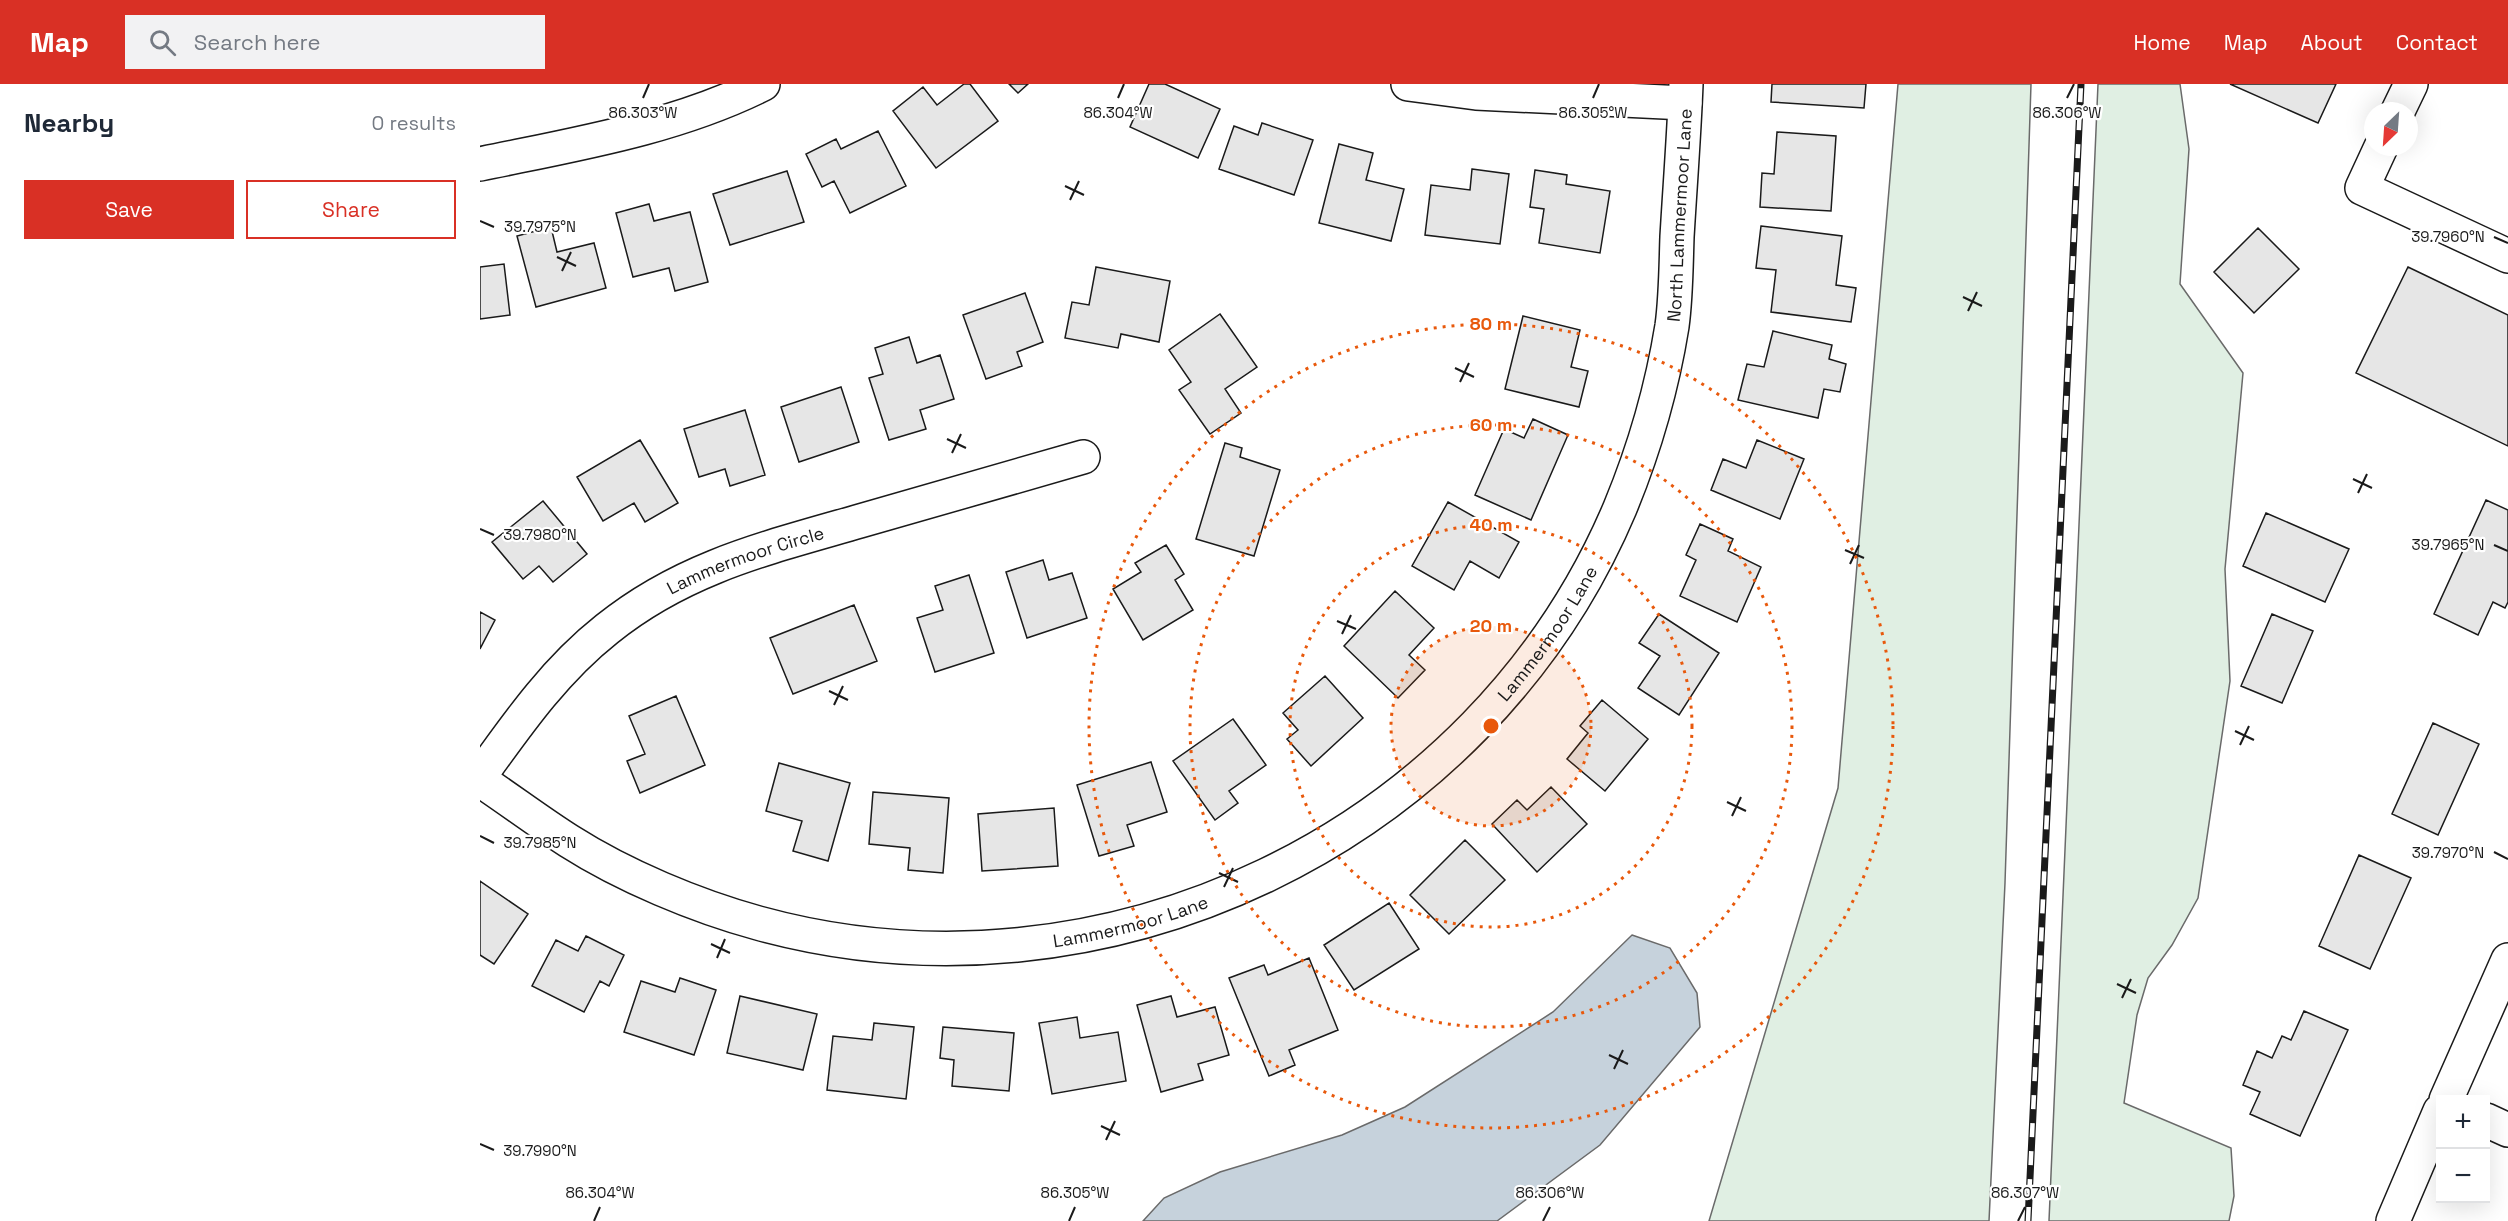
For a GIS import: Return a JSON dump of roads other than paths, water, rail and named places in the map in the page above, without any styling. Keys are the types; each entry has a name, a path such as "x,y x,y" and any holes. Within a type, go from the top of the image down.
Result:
{"street":[{"path":"480,164 629,133 693,113 763,84"},
{"path":"1408,84 1476,93 1686,94"},
{"path":"2402,102 2411,84"},
{"name":"North Lammermoor Lane","path":"1668,346 1673,312 1686,94"},
{"path":"2378,156 2362,188 2508,256"},
{"name":"Lammermoor Lane","path":"480,778 594,856 680,897 760,924 852,943 947,949 1032,945 1097,934 1143,923 1206,902 1267,876 1333,840 1372,815 1431,767 1498,702 1550,635 1604,543 1620,509 1646,438 1668,346"},
{"name":"Lammermoor Circle","path":"480,778 537,698 578,654 637,607 682,581 737,557 1083,457"},
{"path":"2448,1095 2508,960"},
{"path":"2393,1221 2436,1120"},
{"path":"2490,1122 2508,1130"}],"railway":[{"path":"2028,1221 2081,84"}]}
